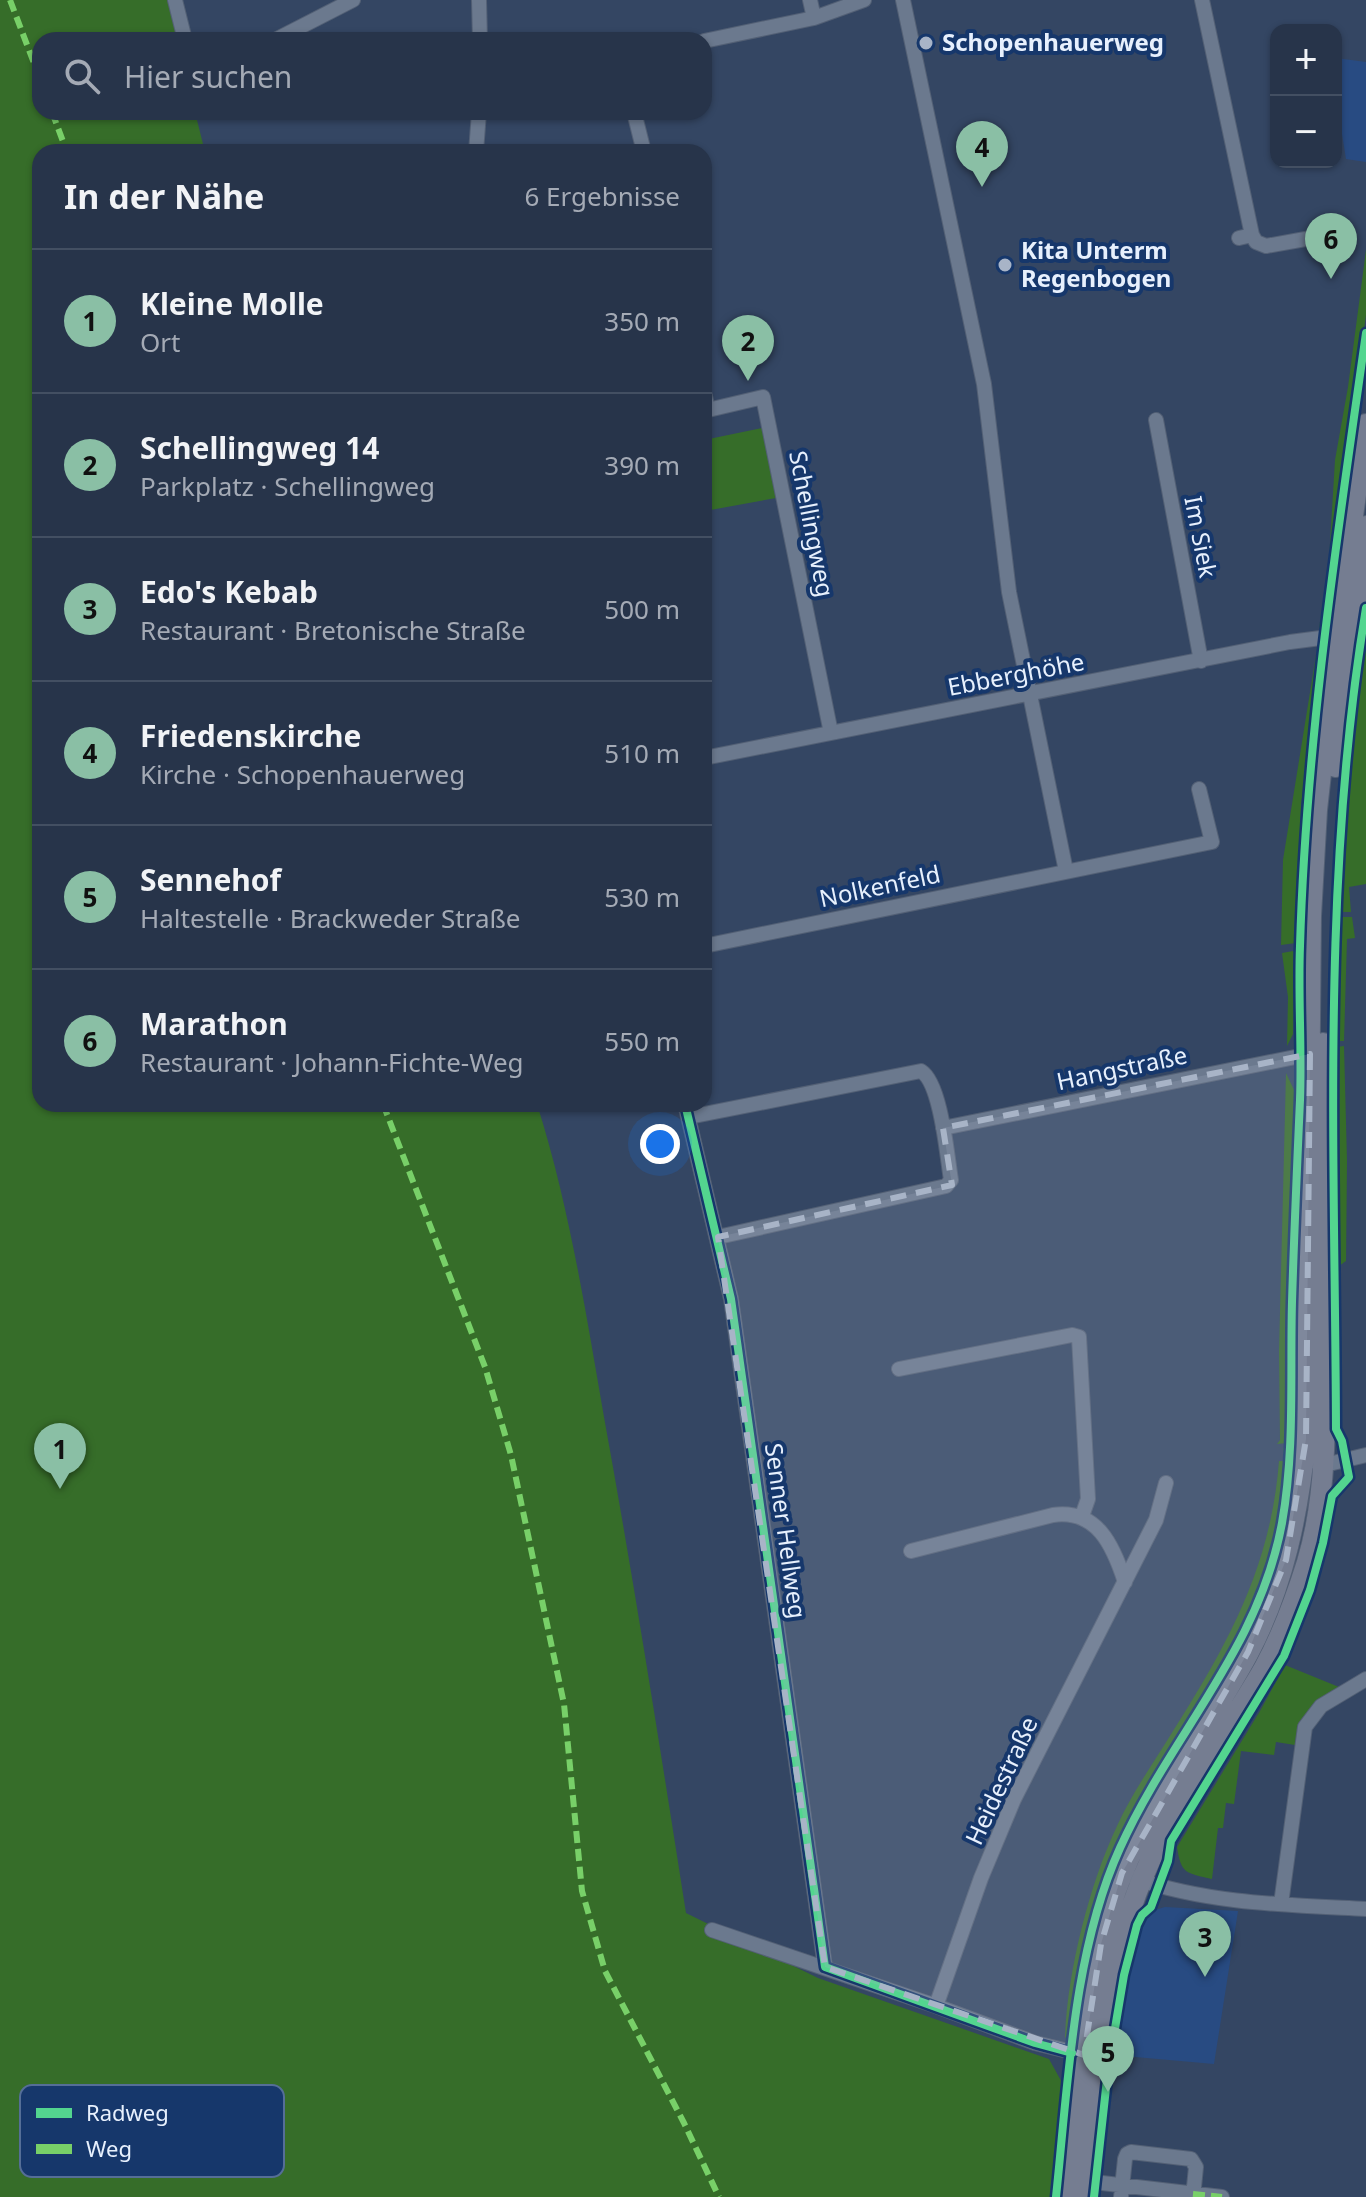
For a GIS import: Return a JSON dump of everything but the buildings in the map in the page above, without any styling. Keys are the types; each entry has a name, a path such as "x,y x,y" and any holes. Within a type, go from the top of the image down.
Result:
{"main road":[{"path":"1067,2197 1101,1944 1132,1877 1265,1665 1308,1559 1319,1503 1313,1462 1311,916 1317,810 1336,636 1366,424"},
{"path":"1313,1462 1325,1371 1325,915 1331,810 1366,526"},
{"path":"1084,2189 1097,2056 1132,1877"}],"street":[{"path":"175,0 183,32"},
{"path":"291,32 353,0"},
{"path":"479,0 480,32"},
{"path":"810,0 814,18"},
{"path":"712,39 814,18 864,0"},
{"path":"903,0 984,384 1009,592 1066,871"},
{"path":"1202,0 1245,237 1266,246 1311,238 1347,241"},
{"path":"477,144 478,120"},
{"path":"636,120 642,144"},
{"name":"Schellingweg","path":"712,409 763,397 831,733"},
{"name":"Im Siek","path":"1156,420 1201,661"},
{"name":"Ebberghöhe","path":"712,756 1336,636"},
{"name":"Nolkenfeld","path":"712,944 1212,842 1199,789"},
{"name":"Hangstraße","path":"943,1128 1310,1054"},
{"path":"712,1106 921,1071 931,1080 951,1180 946,1186 718,1237"},
{"name":"Senner Hellweg","path":"687,1112 718,1237 739,1346 825,1967"},
{"path":"899,1369 1072,1335 1079,1337 1088,1499 1082,1516"},
{"path":"1313,1462 1346,1461 1366,1455"},
{"name":"Heidestraße","path":"936,2006 981,1878 1014,1799 1156,1520 1166,1483"},
{"path":"911,1551 1053,1515 1074,1513 1092,1523 1111,1547 1125,1582"},
{"path":"1281,1904 1305,1727 1321,1706 1366,1679"},
{"path":"1132,1877 1213,1899 1366,1909"},
{"path":"712,1930 1035,2043 1084,2055"},
{"path":"1122,2191 1125,2159 1131,2152 1191,2159 1196,2167 1193,2195"},
{"path":"1084,2189 1222,2197"}],"highlighted area":[{"path":"1310,1054 1306,1439 1286,1560 1248,1652 1122,1873 1101,1944 1084,2055 825,1967 718,1237 952,1185 943,1128"}],"shaded area":[{"path":"1342,59 1366,62 1366,162 1346,159 1342,134"},
{"path":"1165,1907 1238,1911 1214,2064 1113,2055 1125,1982 1142,1922 1148,1912"}],"green space":[{"path":"0,0 169,0 176,32 32,32 32,120 197,120 203,144 32,144 32,1112 539,1112 568,1220 583,1299 686,1913 818,1978 1049,2059 1064,2086 1053,2197 0,2197"},
{"path":"1366,250 1366,315 1322,629 1319,629 1329,560 1335,460"},
{"path":"762,428 776,498 712,510 712,438"},
{"path":"1366,624 1366,884 1349,887 1351,912 1339,912 1354,719"},
{"path":"1316,655 1317,670 1301,806 1296,943 1281,945 1283,860"},
{"path":"1339,917 1352,917 1355,938 1347,939 1344,1041 1337,1041"},
{"path":"1293,951 1293,1034 1287,1046 1288,997 1282,953"},
{"path":"1344,1046 1346,1261 1339,1266 1337,1047"},
{"path":"1286,1073 1294,1090 1287,1443 1277,1444 1280,1440 1279,1352"},
{"path":"1286,1447 1278,1522 1259,1594 1238,1641 1144,1797 1111,1863 1094,1912 1076,2012 1065,2038 1075,1958 1097,1875 1129,1802 1212,1667 1244,1603 1267,1535 1279,1461 1283,1461 1283,1448"},
{"path":"1285,1665 1339,1687 1309,1710 1299,1726 1295,1745 1276,1742 1274,1755 1241,1751 1234,1804 1226,1803 1223,1828 1218,1828 1212,1879 1186,1871 1180,1863 1177,1847"}],"marked path":[{"path":"10,0 32,58"},
{"path":"55,120 64,144"},
{"path":"386,1112 485,1367 511,1455 564,1704 582,1891 605,1971 719,2197"},
{"path":"1193,2194 1222,2197"}],"cycle path":[{"path":"1056,2197 1075,2019 1082,1974 1104,1888 1141,1807 1212,1690 1254,1611 1271,1569 1282,1523 1290,1440 1303,869 1324,639 1366,333"},
{"path":"1094,2197 1108,2070 1124,1975 1137,1925 1151,1907 1168,1861 1171,1841 1284,1656 1310,1590 1332,1496 1349,1477 1342,1441 1336,1429 1333,1120 1336,914 1342,812 1366,608"},
{"path":"687,1112 731,1299 825,1967 1035,2043 1072,2053"}],"place":[{"name":"Schopenhauerweg","path":"926,43"},
{"name":"Friedenskirche","path":"982,187"},
{"name":"Kita Unterm Regenbogen","path":"1005,265"},
{"name":"Marathon","path":"1331,279"},
{"name":"Schellingweg 14","path":"748,381"},
{"name":"Kleine Molle","path":"60,1489"},
{"name":"Edo's Kebab","path":"1205,1977"},
{"name":"Sennehof","path":"1108,2092"}]}
